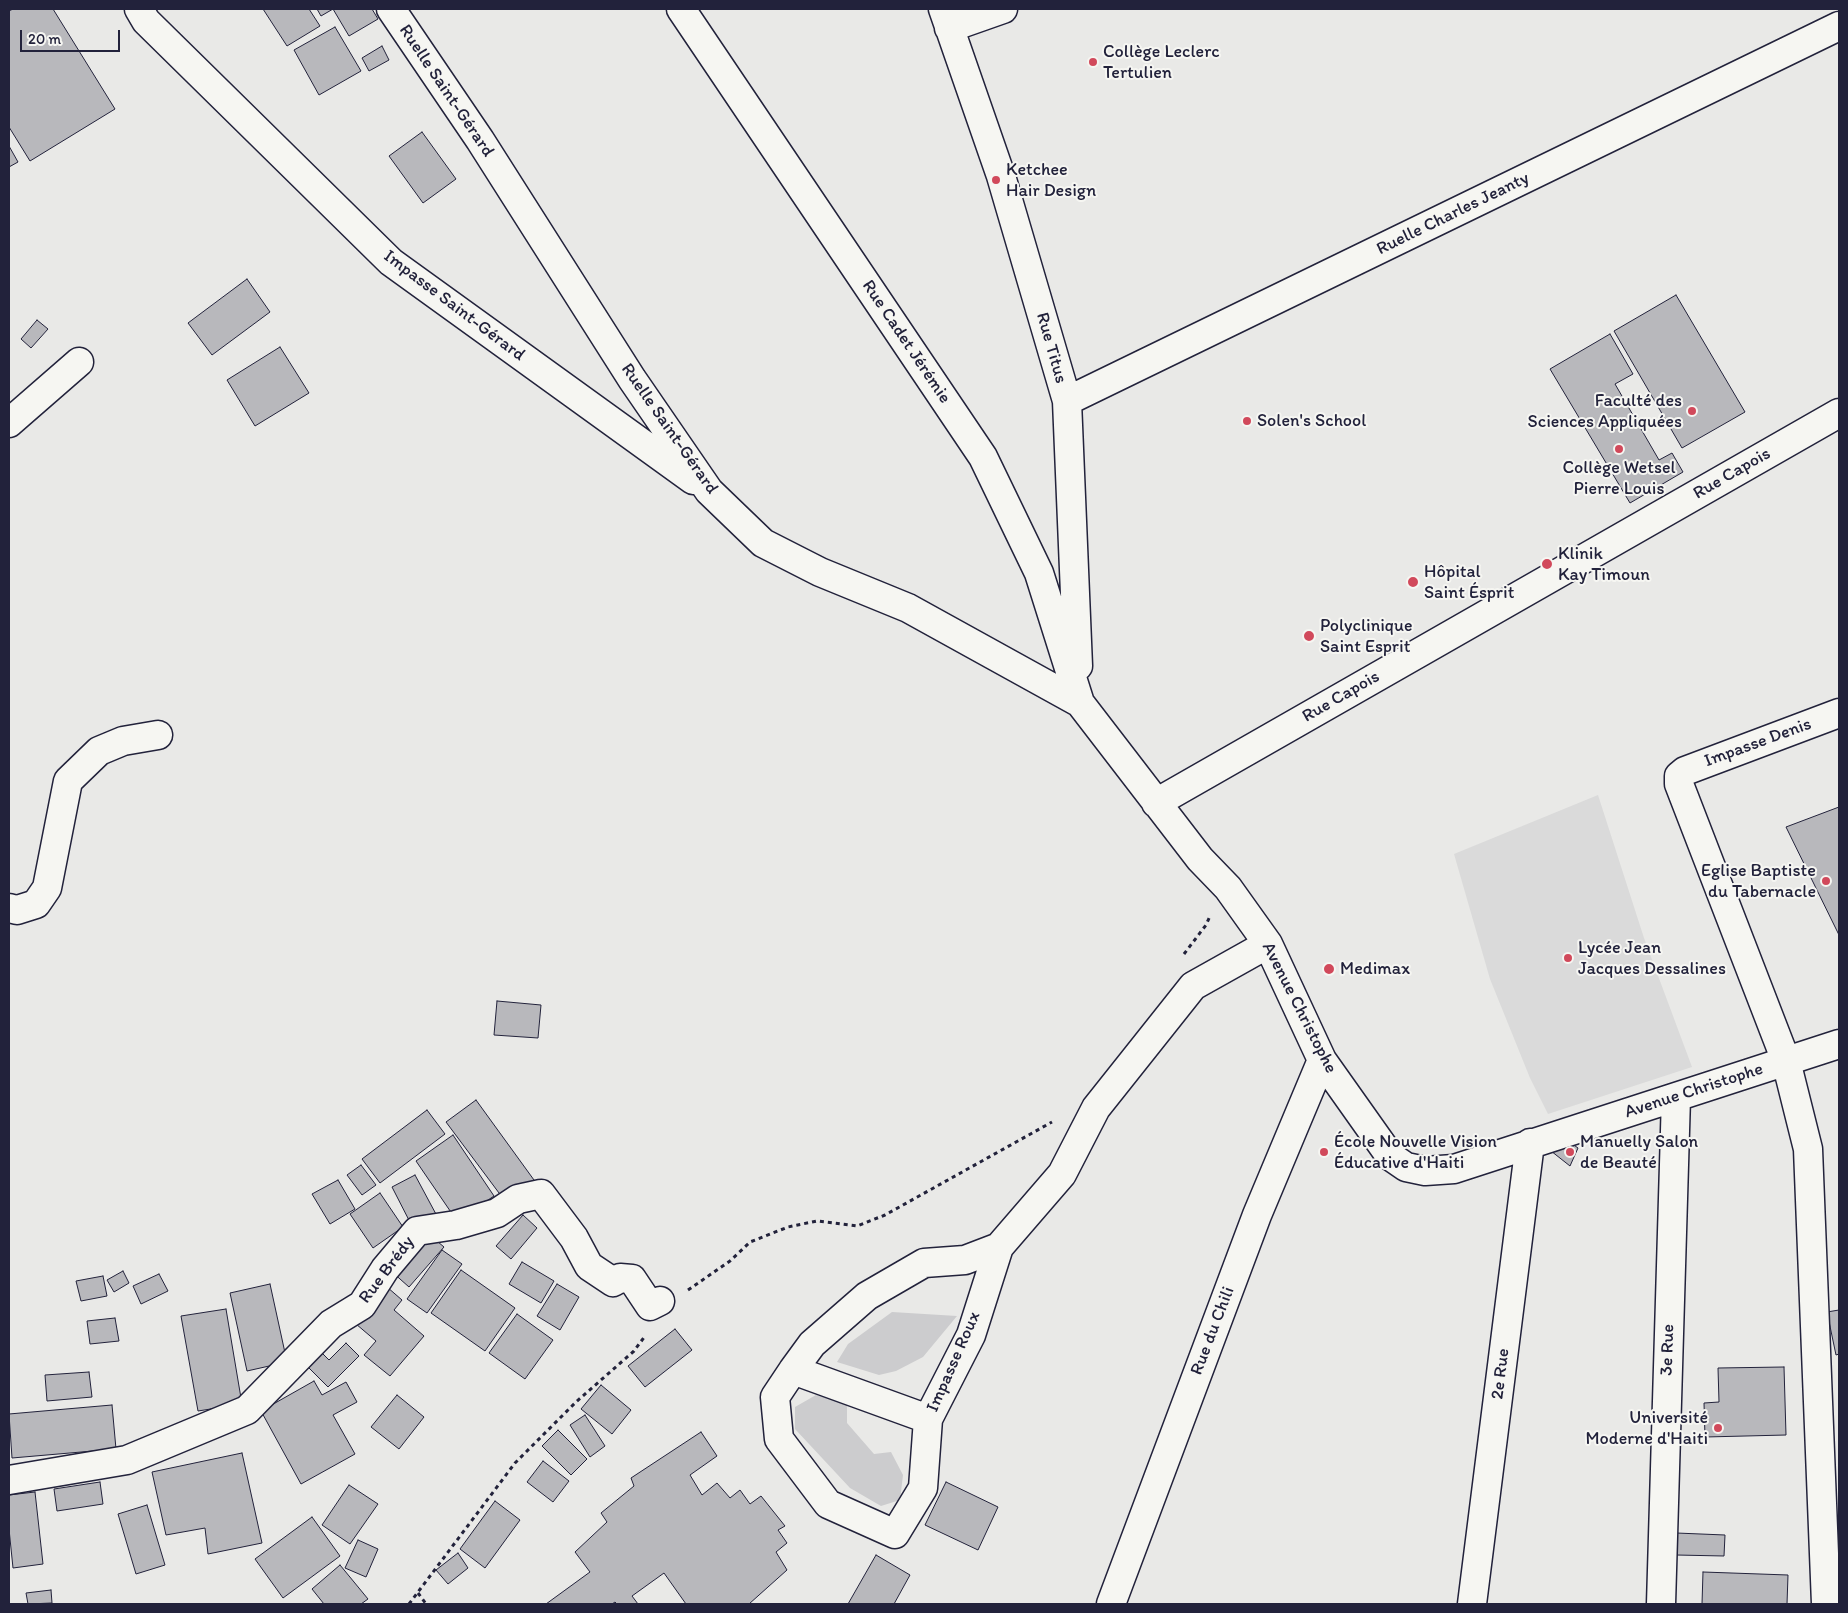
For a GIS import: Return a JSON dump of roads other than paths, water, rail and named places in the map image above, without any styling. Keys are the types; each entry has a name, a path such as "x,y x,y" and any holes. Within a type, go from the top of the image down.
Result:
{"street":[{"name":"Impasse Saint-Gérard","path":"139,9 146,21 391,262 709,491"},
{"name":"Ruelle Saint-Gérard","path":"391,9 480,140 632,379 709,491 764,543 820,572 908,608 1080,702"},
{"name":"Rue Cadet Jérémie","path":"681,9 983,457 1038,573 1080,702"},
{"path":"946,18 1003,9"},
{"name":"Rue Titus","path":"946,18 1001,176 1067,401 1080,702"},
{"name":"Ruelle Charles Jeanty","path":"1067,401 1839,26"},
{"path":"9,423 79,362"},
{"name":"Rue Capois","path":"1156,803 1839,413"},
{"name":"Avenue Christophe","path":"1080,702 1200,859 1228,888 1268,944 1322,1060 1390,1156 1406,1167 1425,1171 1454,1169 1839,1044"},
{"name":"Impasse Denis","path":"1786,1061 1679,784 1679,776 1685,770 1839,713"},
{"path":"9,908 18,910 36,904 47,888 68,781 99,751 123,741 158,735"},
{"name":"Impasse Roux","path":"999,1247 965,1260 924,1263 867,1296 812,1344 775,1397 779,1439 828,1504 895,1534 923,1488 928,1419 971,1335 999,1247 1062,1174 1096,1108 1193,986 1268,944"},
{"name":"Rue du Chili","path":"1111,1604 1257,1215 1322,1060"},
{"path":"1786,1061 1808,1149 1826,1604"},
{"name":"3e Rue","path":"1661,1604 1676,1096"},
{"name":"2e Rue","path":"1472,1604 1530,1143"},
{"name":"Rue Brédy","path":"9,1480 128,1460 248,1410 331,1324 362,1306 386,1269 417,1231 456,1225 497,1213 518,1199 541,1194 574,1238 589,1266 613,1282 620,1278 632,1279 650,1306 660,1300"},
{"path":"793,1370 928,1419"}],"place":[{"name":"Collège Leclerc Tertulien","path":"1093,62"},
{"name":"Ketchee Hair Design","path":"996,180"},
{"name":"Faculté des Sciences Appliquées","path":"1692,411"},
{"name":"Solen's School","path":"1247,421"},
{"name":"Collège Wetsel Pierre Louis","path":"1619,449"},
{"name":"Klinik Kay Timoun","path":"1547,564"},
{"name":"Hôpital Saint Ésprit","path":"1413,582"},
{"name":"Polyclinique Saint Esprit","path":"1309,636"},
{"name":"Eglise Baptiste du Tabernacle","path":"1826,881"},
{"name":"Lycée Jean Jacques Dessalines","path":"1568,958"},
{"name":"Medimax","path":"1329,969"},
{"name":"École Nouvelle Vision Éducative d'Haiti","path":"1324,1152"},
{"name":"Manuelly Salon de Beauté","path":"1570,1152"},
{"name":"Université Moderne d'Haiti","path":"1718,1428"}]}
